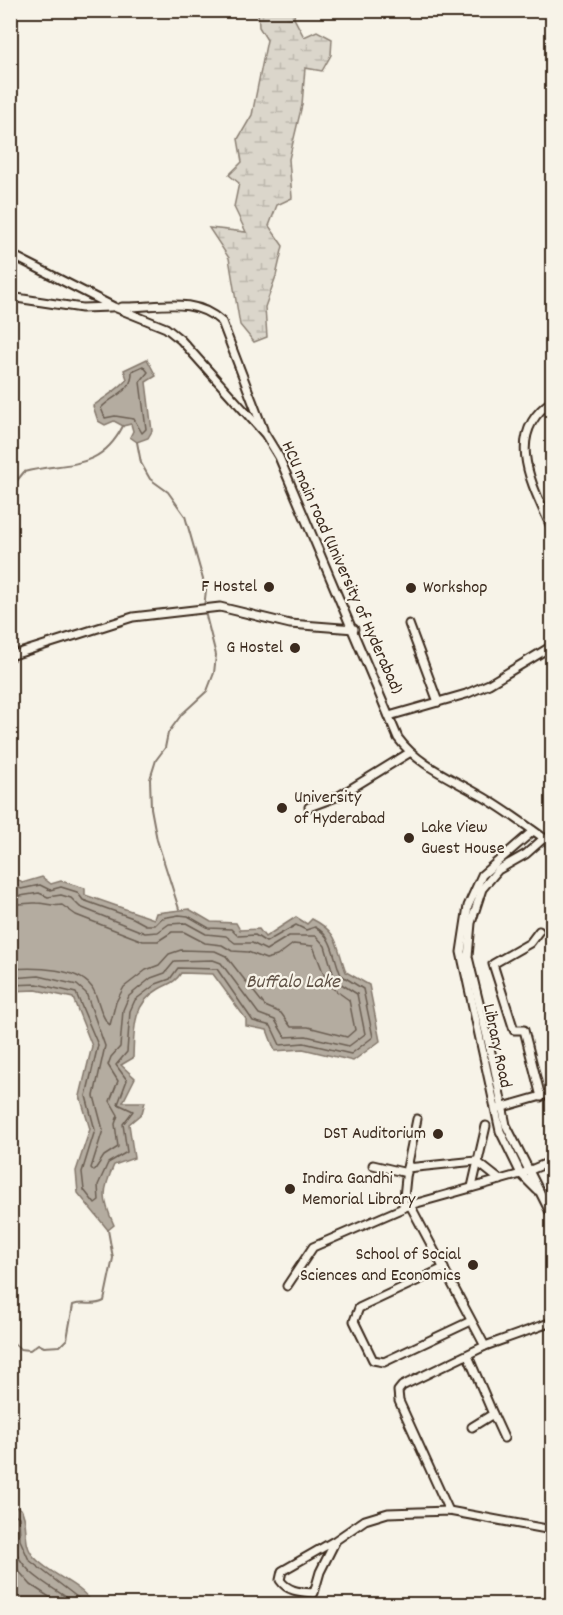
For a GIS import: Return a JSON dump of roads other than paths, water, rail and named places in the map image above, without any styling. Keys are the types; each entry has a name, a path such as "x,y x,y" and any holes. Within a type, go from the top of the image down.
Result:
{"street":[{"name":"HCU main road (University of Hyderabad)","path":"10,254 114,307 158,325 181,340 265,434 279,456 354,629 398,738 409,753 446,777 480,794 549,842"},
{"path":"10,297 82,308 139,308 169,303 211,311 222,322 265,434"},
{"path":"552,402 542,409 530,427 525,464 552,529"},
{"path":"10,656 133,617 220,607 290,624 354,629"},
{"path":"409,624 438,702"},
{"path":"389,716 489,684 552,646"},
{"path":"309,807 339,796 409,753"},
{"name":"Library Road","path":"534,831 482,875 463,923 461,952 464,976 498,1109 500,1131 521,1174 541,1194"},
{"path":"549,842 536,847 498,870 488,881 477,900 468,940 470,972 489,1038 498,1109 552,1216"},
{"path":"539,931 530,943 493,964 514,1030 524,1030 541,1096"},
{"path":"498,1109 552,1093"},
{"path":"417,1119 407,1171 407,1206 444,1268 485,1346"},
{"path":"472,1187 476,1161 486,1126"},
{"path":"373,1165 407,1171 476,1161 500,1180"},
{"path":"287,1286 314,1247 407,1206 521,1174 552,1161"},
{"path":"444,1268 359,1308 354,1321 373,1360 384,1362 471,1321"},
{"path":"449,1511 399,1401 398,1391 402,1386 485,1346 552,1322"},
{"path":"468,1356 504,1437"},
{"path":"472,1427 493,1414"},
{"path":"485,1420 497,1422"},
{"path":"336,1540 320,1572 314,1593 294,1592 283,1585 280,1580 282,1571 336,1540 365,1520 388,1513 449,1511 552,1530"}],"water":[{"path":"147,359 156,376 146,382 152,431 148,438 137,442 130,437 133,431 131,424 123,426 114,421 105,425 98,421 93,406 124,383 127,379 124,370"},
{"name":"Buffalo Lake","path":"11,873 22,883 42,877 51,884 61,881 85,888 85,895 154,919 156,913 189,909 211,922 236,923 240,930 259,929 265,937 296,917 307,924 312,919 328,930 336,941 346,972 369,985 380,1041 353,1061 303,1049 275,1051 267,1030 246,1026 246,1019 213,974 181,973 174,981 150,995 144,1002 136,1019 133,1058 121,1065 135,1078 123,1102 145,1102 142,1113 129,1124 134,1158 114,1165 107,1182 105,1195 107,1208 114,1225 108,1230 78,1193 76,1171 90,1129 80,1096 92,1046 73,998 36,990 11,991"},
{"path":"11,1505 21,1509 24,1515 28,1545 34,1557 81,1590 93,1604 11,1604"}],"waterway":[{"path":"10,489 24,472 80,463 92,458 114,441 123,426"},
{"path":"137,442 141,463 150,479 168,492 185,516 206,590 204,608 216,655 214,673 207,691 182,714 168,733 165,748 156,760 150,779 151,808 157,840 179,909"},
{"path":"10,1340 20,1349 30,1350 38,1344 44,1347 60,1346 67,1339 73,1305 96,1304 104,1301 113,1258 108,1230"}],"place":[{"name":"F Hostel","path":"269,587"},
{"name":"Workshop","path":"411,588"},
{"name":"G Hostel","path":"295,648"},
{"name":"University of Hyderabad","path":"282,808"},
{"name":"Lake View Guest House","path":"409,838"},
{"name":"DST Auditorium","path":"438,1134"},
{"name":"Indira Gandhi Memorial Library","path":"290,1189"},
{"name":"School of Social Sciences and Economics","path":"473,1265"}]}
